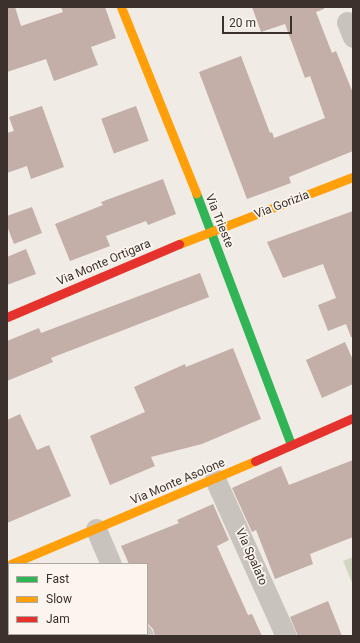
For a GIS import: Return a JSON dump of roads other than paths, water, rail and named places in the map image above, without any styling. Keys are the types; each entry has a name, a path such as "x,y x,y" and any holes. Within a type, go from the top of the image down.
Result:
{"street":[{"name":"Via Trieste","path":"122,7 211,231 291,445"},
{"name":"Via Gorizia","path":"211,231 353,177"},
{"name":"Via Monte Ortigara","path":"7,317 211,231"},
{"name":"Via Monte Asolone","path":"14,563 96,530 353,418"},
{"name":"Via Spalato","path":"215,479 286,636"},
{"path":"96,530 111,563"}]}
